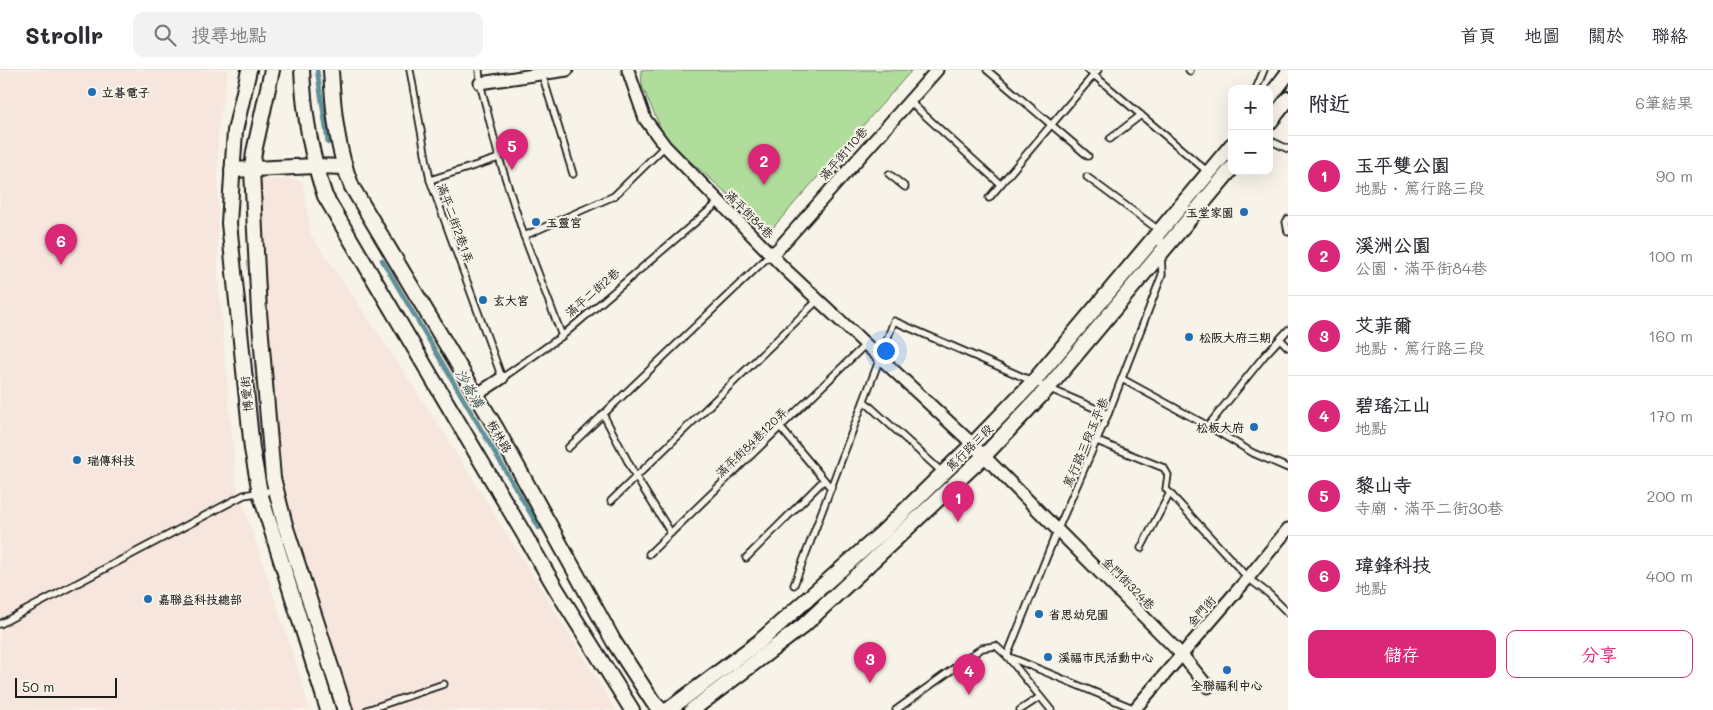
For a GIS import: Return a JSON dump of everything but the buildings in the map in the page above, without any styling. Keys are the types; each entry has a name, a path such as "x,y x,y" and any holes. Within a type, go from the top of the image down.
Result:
{"street":[{"name":"博愛街","path":"249,70 235,131 228,223 252,449 260,493 328,710"},
{"name":"博愛街","path":"272,70 254,152 252,170 259,312 273,478 278,490 285,525 345,710"},
{"path":"302,70 315,166 325,196 558,592 632,710"},
{"name":"板林路","path":"331,70 335,118 345,168 352,187 496,428 614,642 653,702 661,710"},
{"path":"480,82 567,70"},
{"name":"滿平街84巷","path":"628,70 646,119 664,146 771,254 973,444"},
{"name":"滿平街110巷","path":"771,254 778,249 936,70"},
{"path":"1273,93 1288,72"},
{"path":"1273,118 1288,99"},
{"name":"篤行路三段","path":"668,710 760,642 883,532 973,444 1034,381 1228,150"},
{"path":"232,170 315,166 345,168"},
{"name":"篤行路三段","path":"692,710 803,626 984,456 1048,388 1228,173"},
{"name":"滿平二街2巷","path":"476,395 502,378"},
{"name":"金門街324巷","path":"973,444 1057,531 1182,655 1208,687"},
{"name":"金門街","path":"1135,710 1288,529"}],"lane":[{"name":"滿平二街2巷1弄","path":"410,70 430,180 502,378"},
{"path":"479,70 480,82 499,158 524,236 562,336"},
{"path":"987,70 1088,156"},
{"path":"1088,70 1096,72 1208,172"},
{"path":"1258,85 1264,70"},
{"path":"989,198 1096,72"},
{"path":"542,74 573,174"},
{"path":"908,100 1000,184"},
{"path":"1110,139 1142,115"},
{"path":"1273,142 1288,149"},
{"path":"524,236 614,196 664,146"},
{"path":"430,180 499,158"},
{"path":"889,174 905,187"},
{"path":"1088,177 1160,231"},
{"name":"滿平二街2巷","path":"502,378 562,336 719,202"},
{"path":"1288,219 1286,222 1288,232"},
{"name":"篤行路三段玉平巷","path":"1007,656 1057,531 1108,414 1162,275 1160,231"},
{"path":"568,448 771,254"},
{"path":"611,500 819,300"},
{"path":"794,585 894,321 1108,414"},
{"path":"1208,426 1264,356 1288,330"},
{"path":"1280,340 1288,347"},
{"name":"滿平街84巷120弄","path":"649,554 866,344"},
{"path":"1122,379 1253,453 1288,468"},
{"path":"864,400 943,473"},
{"path":"603,414 636,477 671,533"},
{"path":"780,427 831,488"},
{"path":"1097,441 1164,468 1168,475 1168,491 1142,548"},
{"path":"746,558 824,480"},
{"path":"0,624 244,495 278,490"},
{"path":"1168,491 1248,578 1288,613"},
{"path":"896,710 982,648 996,646 1007,656 1051,710"},
{"path":"1007,656 1135,710"},
{"path":"367,710 444,684"},
{"path":"1020,710 1040,697"}],"shaded area":[{"path":"0,70 228,70 218,128 218,276 236,482 310,710 0,710"},
{"path":"290,179 303,183 311,235 449,441 616,710 355,710 289,518 263,322 258,180"}],"green space":[{"path":"641,70 912,70 770,231 666,140 642,86"}],"waterway":[{"name":"沙崙溝","path":"317,70 328,143"},
{"name":"沙崙溝","path":"382,260 539,528"}],"place":[{"name":"立碁電子","path":"92,92"},
{"name":"黎山寺","path":"512,170"},
{"name":"溪洲公園","path":"764,185"},
{"name":"玉堂家園","path":"1244,212"},
{"name":"玉靈宮","path":"536,222"},
{"name":"瑋鋒科技","path":"61,265"},
{"name":"玄大宮","path":"483,300"},
{"name":"松阪大府三期","path":"1189,337"},
{"name":"松板大府","path":"1254,427"},
{"name":"瑞傳科技","path":"77,460"},
{"name":"玉平雙公園","path":"958,522"},
{"name":"嘉聯益科技總部","path":"148,599"},
{"name":"省思幼兒園","path":"1039,614"},
{"name":"溪福市民活動中心","path":"1048,657"},
{"name":"全聯福利中心","path":"1227,670"},
{"name":"艾菲爾","path":"870,683"},
{"name":"碧瑤江山","path":"969,695"}]}
